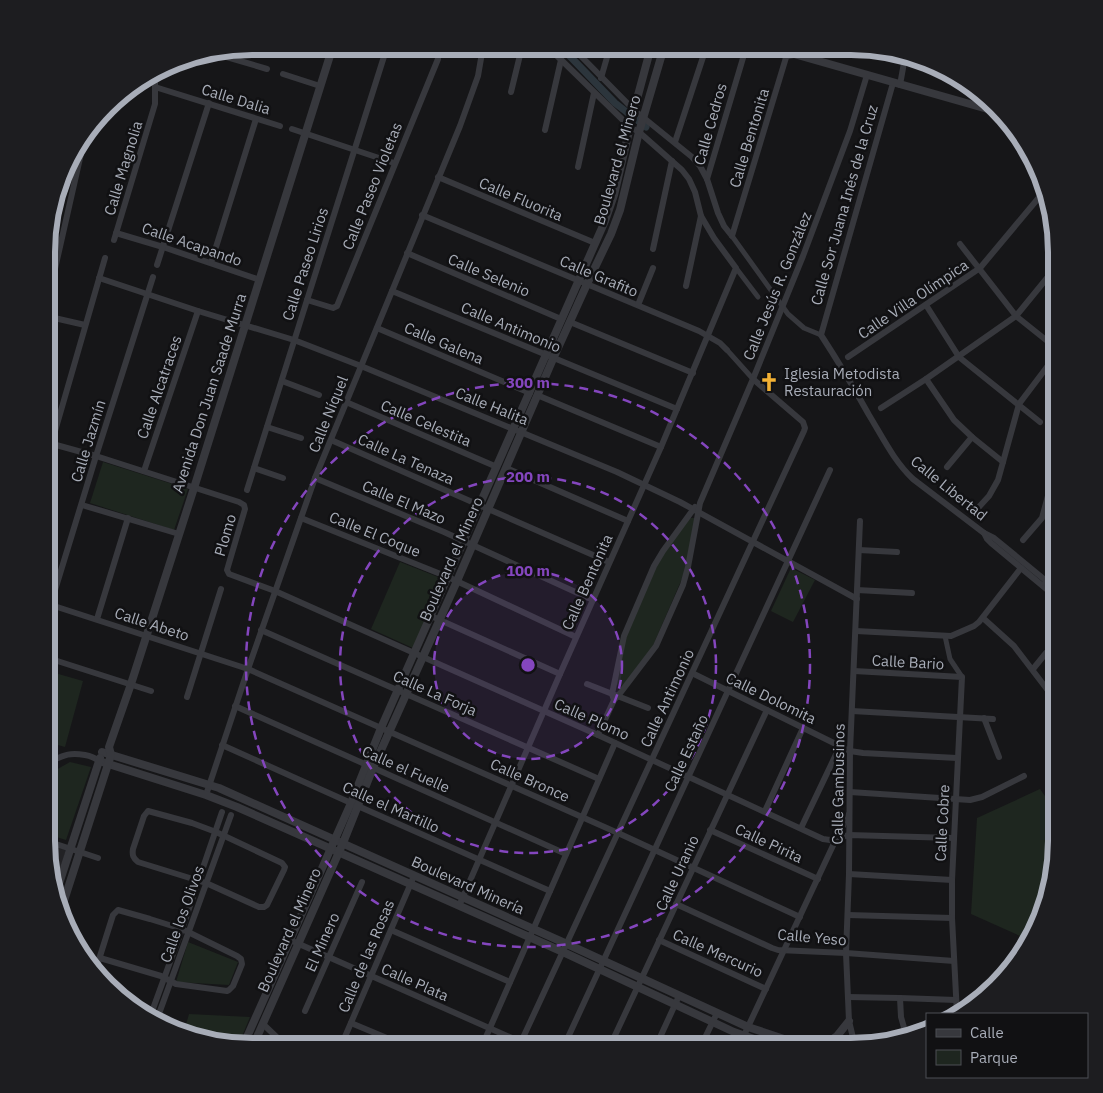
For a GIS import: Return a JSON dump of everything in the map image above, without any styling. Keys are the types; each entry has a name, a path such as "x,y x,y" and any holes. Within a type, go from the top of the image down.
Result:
{"street":[{"name":"Avenida Don Juan Saade Murra","path":"59,882 100,761 107,751 130,684 246,325 330,55"},
{"name":"Calle Paseo Lirios","path":"247,490 384,55"},
{"name":"Calle Paseo Violetas","path":"307,300 333,308 337,306 438,59 437,55"},
{"name":"Calle Níquel","path":"206,795 208,784 315,478 478,76 482,55"},
{"path":"511,92 520,55"},
{"path":"556,55 594,93 641,124 675,142 692,157 707,178 724,226 788,314 804,328 821,335"},
{"path":"579,55 601,78 632,118 641,124 689,179 701,216 714,238 758,297"},
{"path":"601,78 608,55"},
{"name":"Boulevard el Minero","path":"550,357 561,319 610,208 649,55"},
{"name":"Boulevard el Minero","path":"257,1038 343,843 354,805 398,690 464,541 506,468 522,432 534,394 550,357 570,322 615,223 662,55"},
{"path":"675,142 704,55"},
{"name":"Calle Cedros","path":"707,178 744,55"},
{"name":"Calle Bentonita","path":"732,236 786,55"},
{"path":"800,55 986,109"},
{"path":"226,57 267,69"},
{"path":"545,130 561,60"},
{"name":"Calle Sor Juana Inés de la Cruz","path":"821,335 903,62"},
{"path":"283,74 320,86"},
{"name":"Calle Jesús R. González","path":"598,735 615,697 624,636 654,566 663,551 696,511 754,379 829,190 850,131 866,75"},
{"name":"Calle Magnolia","path":"114,240 155,104 156,80"},
{"name":"Calle Dalia","path":"155,86 280,126"},
{"path":"578,167 594,93"},
{"path":"157,265 209,103"},
{"path":"211,263 256,118"},
{"path":"292,129 394,163"},
{"path":"55,269 81,153"},
{"path":"653,248 672,161"},
{"name":"Calle Fluorita","path":"438,177 595,243"},
{"name":"Calle Villa Olímpica","path":"848,357 980,268 1040,196"},
{"name":"Calle Grafito","path":"422,215 708,335 720,343 754,379"},
{"path":"686,286 701,216"},
{"name":"Calle Acapando","path":"116,233 260,280"},
{"path":"960,244 1016,316 1048,342"},
{"name":"Calle Selenio","path":"407,254 561,319"},
{"path":"55,426 105,258"},
{"path":"638,305 652,268"},
{"name":"Calle Bentonita","path":"459,906 661,447 736,268"},
{"name":"Calle Jazmín","path":"55,586 154,277"},
{"path":"881,408 1016,316 1048,277"},
{"name":"Calle Halita","path":"99,278 294,340 522,432 644,484 857,599"},
{"name":"Calle Antimonio","path":"392,291 677,409"},
{"path":"926,305 958,357 1040,422"},
{"name":"Calle Alcatraces","path":"144,471 198,311"},
{"path":"55,318 85,325"},
{"path":"570,322 693,373"},
{"name":"Calle Galena","path":"377,328 661,447"},
{"name":"Calle Libertad","path":"821,335 900,465 913,479 984,533 994,538 1048,587"},
{"path":"978,508 993,490 1004,462 1019,404 1048,366"},
{"name":"Calle Antimonio","path":"523,1038 805,428 803,422 754,379"},
{"path":"926,379 954,420 1004,462"},
{"path":"282,381 319,395"},
{"name":"Boulevard el Minero","path":"370,766 390,732 472,545 497,467 514,429 534,394"},
{"name":"Calle Celestita","path":"346,402 497,467"},
{"path":"268,427 301,438"},
{"path":"947,467 972,437"},
{"name":"Calle La Tenaza","path":"330,440 609,562"},
{"path":"55,444 194,488"},
{"path":"254,468 283,478"},
{"path":"506,468 628,521"},
{"name":"Calle Estaño","path":"568,1038 830,470"},
{"name":"Calle El Mazo","path":"315,478 444,532 593,600"},
{"name":"Plomo","path":"194,488 244,505 245,509 227,570 228,573"},
{"path":"1023,540 1039,524 1048,496"},
{"path":"82,505 179,534"},
{"name":"Calle Jesús R. González","path":"615,697 647,660 656,646 679,594 686,577 696,511"},
{"path":"97,619 128,518"},
{"name":"Calle El Coque","path":"301,518 448,577 576,637"},
{"name":"Calle Gambusinos","path":"853,1038 849,1021 846,953 850,751 860,521"},
{"name":"Calle Libertad","path":"984,533 991,543 1021,568 1048,585"},
{"path":"859,550 897,552"},
{"path":"856,631 948,636 974,626 983,618 1021,568"},
{"name":"Calle Plomo","path":"228,573 275,591 689,776 827,840 849,835 953,838"},
{"path":"1045,583 1048,579"},
{"path":"187,697 221,589"},
{"path":"857,590 912,593"},
{"name":"Calle Abeto","path":"55,606 248,668"},
{"path":"431,616 560,674"},
{"path":"983,618 1014,646 1048,690"},
{"name":"Calle La Forja","path":"261,630 599,780"},
{"path":"948,636 950,659 962,677"},
{"path":"1033,669 1046,652"},
{"path":"55,660 151,691"},
{"name":"Calle Bronce","path":"248,668 582,817 800,917"},
{"name":"Calle Bario","path":"854,671 962,677"},
{"name":"Calle Dolomita","path":"692,673 850,751 958,758"},
{"name":"Calle Cobre","path":"957,1008 952,880 962,677"},
{"path":"587,684 615,697 648,708"},
{"name":"Calle el Fuelle","path":"235,706 566,854"},
{"name":"Calle Uranio","path":"614,1038 767,710"},
{"path":"852,711 993,719"},
{"path":"984,718 999,757"},
{"path":"764,811 803,728"},
{"path":"486,1038 615,743"},
{"name":"Calle el Martillo","path":"222,745 550,891"},
{"path":"801,828 840,746"},
{"path":"55,760 68,754 77,753 100,761 107,751"},
{"name":"Boulevard Minería","path":"107,751 208,784 335,839 748,1027 780,1038"},
{"name":"Avenida Don Juan Saade Murra","path":"64,900 79,852 100,761"},
{"name":"Boulevard Minería","path":"100,761 206,795 237,807 563,952 750,1038"},
{"path":"850,792 976,799 1024,776"},
{"name":"Boulevard el Minero","path":"247,1038 330,849 354,805"},
{"path":"148,811 216,832 284,865 284,870 268,903 264,907 262,908 199,881 135,860 132,854 144,816 148,811"},
{"name":"Calle los Olivos","path":"152,1011 222,812"},
{"path":"744,1036 850,812"},
{"name":"Calle los Olivos","path":"159,1015 231,815"},
{"name":"Calle Pirita","path":"710,830 818,880"},
{"path":"55,843 98,858"},
{"path":"849,874 952,880"},
{"name":"Calle de las Rosas","path":"344,1038 414,876"},
{"name":"El Minero","path":"305,1011 362,882"},
{"name":"Calle Yeso","path":"676,904 772,948 784,951 846,953 954,961"},
{"path":"98,964 113,915 118,910 182,929 237,956 241,959 242,964 233,986 229,990 182,986 164,978 100,958"},
{"path":"848,915 952,918"},
{"path":"390,930 510,982"},
{"name":"Calle Plata","path":"290,940 512,1038"},
{"name":"Calle Mercurio","path":"659,940 766,989"},
{"path":"660,1038 679,996"},
{"path":"848,997 956,1000"},
{"path":"900,998 901,1017 905,1030"},
{"path":"705,1038 717,1013"},
{"path":"834,1038 849,1021"},
{"path":"351,1023 387,1038"},
{"path":"263,1024 278,1038"}],"shaded area":[{"path":"55,847 66,850 58,875"}],"green space":[{"path":"103,462 188,489 174,530 90,503"},
{"path":"688,518 695,518 684,574 652,648 622,687 616,684 624,642 659,558"},
{"path":"400,562 443,579 413,648 371,629"},
{"path":"791,568 815,580 793,622 771,611"},
{"path":"55,673 83,681 65,747 55,744"},
{"path":"70,762 91,767 66,840 55,837 55,770"},
{"path":"1040,789 1048,800 1048,854 1044,880 1038,905 1023,937 971,914 977,818"},
{"path":"188,942 238,962 229,985 176,982"},
{"path":"189,1014 250,1017 241,1038 213,1034 185,1027"}],"waterway":[{"path":"569,55 615,103 646,127"}],"place":[{"name":"Iglesia Metodista Restauración","path":"769,382"}]}
